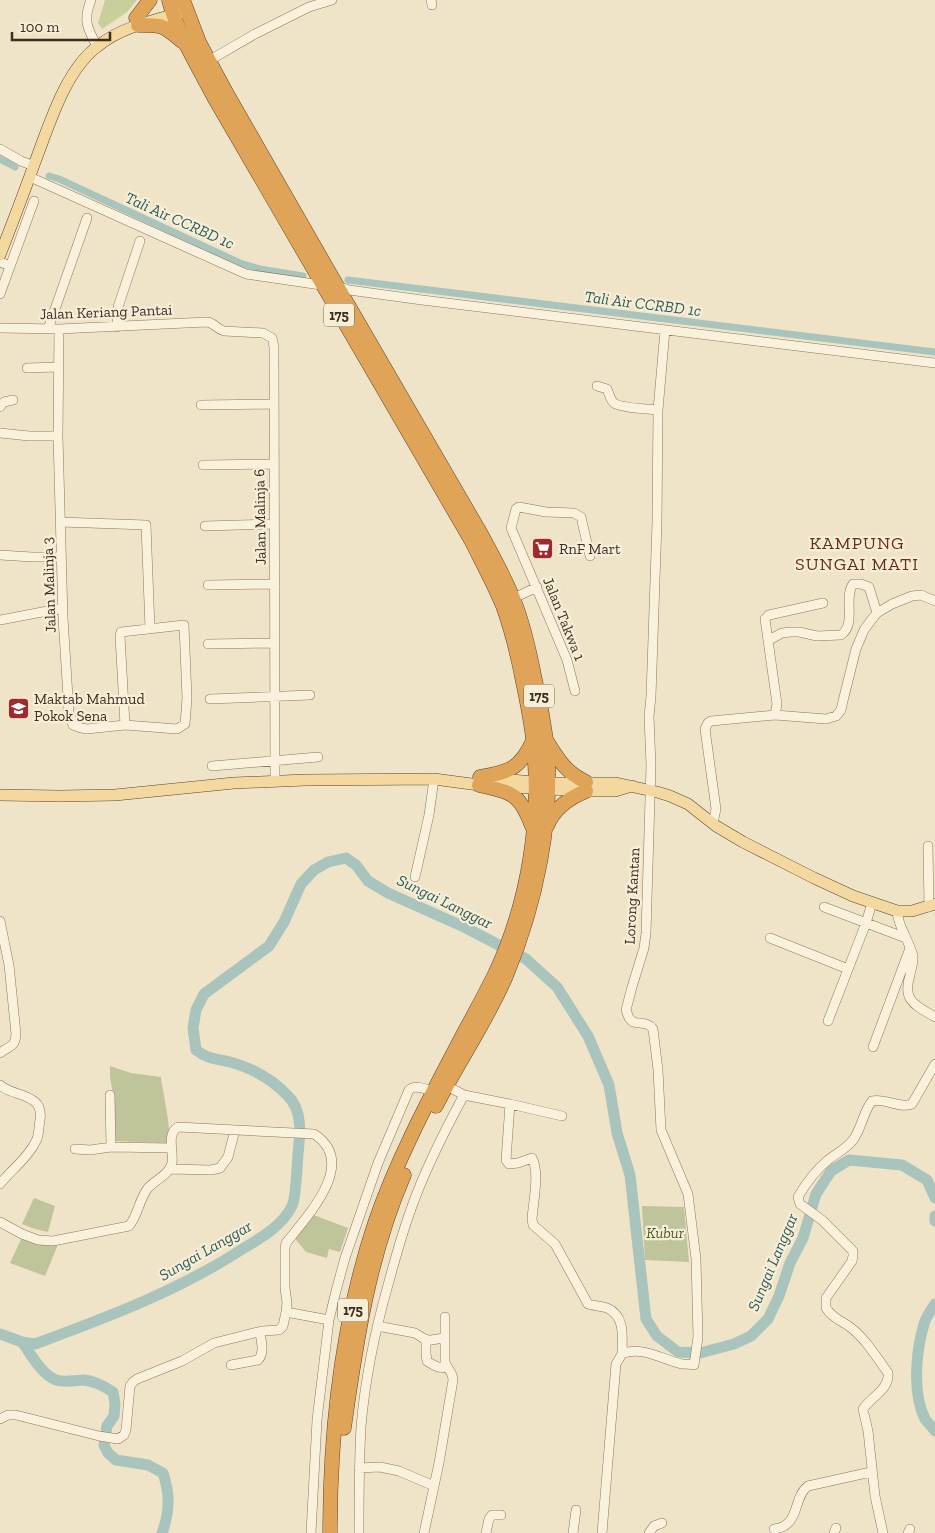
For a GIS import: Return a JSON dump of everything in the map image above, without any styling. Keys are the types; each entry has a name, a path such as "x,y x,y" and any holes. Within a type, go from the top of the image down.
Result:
{"highway":[{"path":"150,0 137,22 160,25 169,29 187,45"},
{"name":"175","path":"177,6 200,42 227,94 481,534 514,598 530,654 540,739 541,786 539,831 527,874 518,929 494,1002 423,1132 400,1184 383,1233 365,1296 354,1353 343,1429 339,1533"},
{"name":"175","path":"177,6 187,45 215,99 321,285 471,540 487,572 502,604 513,638 528,703 540,739"},
{"path":"540,739 563,766 586,787 562,805 539,831 521,802 513,795 479,781 502,774 513,768 540,739"},
{"name":"175","path":"330,1533 334,1428 344,1351 356,1294 373,1230 411,1137 433,1092 495,974 506,961"}],"main road":[{"path":"0,255 4,244 23,212 32,171 55,110 68,82 97,46 137,22 177,6"},
{"path":"0,795 115,795 234,783 383,779 446,780 458,777 479,781 541,786 586,787 616,783 651,790 688,804 714,824 743,842 814,878 872,903 897,911 912,911 932,905"}],"street":[{"path":"91,0 85,21 97,46"},
{"path":"210,60 302,10 332,0"},
{"path":"0,149 21,161 32,171 246,274 321,285"},
{"path":"0,294 16,248 23,212 34,201"},
{"path":"48,329 87,218"},
{"path":"117,327 118,307 140,242"},
{"path":"4,244 16,248"},
{"path":"0,262 10,266"},
{"path":"337,286 357,291 935,363"},
{"name":"Jalan Keriang Pantai","path":"0,328 59,329 200,321 214,323"},
{"name":"Jalan Malinja 6","path":"214,323 220,330 224,331 264,333 272,338 274,347 275,781"},
{"name":"Jalan Malinja 3","path":"59,329 58,436 61,557 69,713 73,725 87,729 125,725 177,729 185,724 187,698 184,625 150,629"},
{"path":"651,790 649,717 652,689 656,566 658,410 665,330"},
{"path":"27,368 58,367"},
{"path":"597,386 606,389 614,404 658,410"},
{"path":"0,407 4,402 13,400"},
{"path":"201,405 274,404"},
{"path":"0,433 58,436"},
{"path":"203,465 274,464"},
{"name":"Jalan Takwa 1","path":"575,691 567,660 511,528 516,509 519,507 546,512 574,513 581,517 590,556"},
{"path":"60,522 146,525 150,629 121,632 125,725"},
{"path":"205,526 274,524"},
{"path":"0,555 61,557"},
{"path":"208,585 275,584"},
{"path":"769,640 782,633 790,632 816,636 841,635 846,630 849,618 850,590 853,584 869,587 877,613"},
{"path":"514,598 537,587"},
{"path":"714,824 716,809 705,735 706,726 711,721 776,715 831,718 838,714 856,649 868,624 877,613 912,596 925,596 935,601"},
{"path":"776,715 769,640 765,622 767,616 823,603"},
{"path":"0,620 63,608"},
{"path":"208,644 275,644"},
{"path":"210,699 275,698 310,695"},
{"path":"212,766 318,757"},
{"path":"415,878 429,815 434,779"},
{"name":"Lorong Kantan","path":"622,1354 632,1351 682,1364 694,1365 698,1337 696,1259 688,1194 661,1130 658,1070 653,1029 646,1023 633,1022 626,1010 644,948 646,933 651,790"},
{"path":"928,846 932,905"},
{"path":"828,1021 872,903"},
{"path":"824,907 906,938"},
{"path":"897,911 898,920 913,958 907,995 915,1005 935,1017"},
{"path":"0,921 9,965 16,1042 13,1046 0,1053"},
{"path":"770,938 848,969"},
{"path":"872,1047 910,948"},
{"path":"883,1533 871,1472 868,1431 863,1409 868,1401 886,1386 889,1379 888,1374 860,1337 850,1327 834,1318 826,1308 826,1298 852,1261 854,1253 822,1220 800,1204 798,1199 800,1192 817,1170 854,1139 872,1102 876,1100 905,1106 912,1104 935,1064"},
{"path":"0,1085 35,1102 40,1109 41,1115 37,1138 23,1160 0,1184"},
{"path":"447,1086 464,1095 562,1116"},
{"path":"311,1533 316,1420 330,1320 336,1292 354,1231 378,1163 404,1101 412,1087 433,1092"},
{"path":"110,1095 111,1147"},
{"path":"358,1533 362,1425 367,1379 377,1326 411,1208 427,1168 464,1095"},
{"path":"510,1104 506,1160 509,1164 512,1164 532,1158 534,1162 536,1173 533,1224 556,1244 588,1304 607,1308 617,1316 622,1327 622,1354 616,1364 602,1533"},
{"path":"0,1222 38,1240 53,1241 128,1226 133,1221 147,1189 170,1169 172,1164 172,1135 178,1127 314,1134 321,1138 329,1151 332,1166 331,1175 318,1204 286,1243 285,1288 287,1303 281,1329 214,1343 182,1361 137,1378 130,1386 126,1430 124,1435 118,1439 16,1415 8,1415 0,1419"},
{"path":"170,1169 211,1170 220,1168 228,1157 235,1130"},
{"path":"75,1149 90,1150 111,1147 172,1148"},
{"path":"286,1312 330,1320"},
{"path":"424,1533 454,1380 453,1374 446,1367 445,1317"},
{"path":"377,1326 415,1333 431,1340 444,1338"},
{"path":"231,1365 260,1358 262,1348 260,1332"},
{"path":"426,1339 427,1361 442,1368 446,1367"},
{"path":"359,1468 380,1467 399,1471 434,1486"},
{"path":"774,1529 786,1525 793,1516 801,1493 808,1486 871,1472"},
{"path":"573,1533 576,1510"},
{"path":"486,1533 489,1518 492,1515 501,1515"},
{"path":"649,1533 654,1526 662,1523"}],"green space":[{"path":"105,0 137,0 127,12 102,29 98,23"},
{"path":"110,1066 131,1073 161,1077 168,1121 168,1143 112,1141 114,1100"},
{"path":"34,1198 55,1206 48,1232 22,1224"},
{"name":"Kubur","path":"642,1206 684,1207 689,1262 645,1260"},
{"path":"311,1214 348,1228 340,1252 329,1249 327,1258 306,1252 293,1236"},
{"path":"24,1233 59,1242 45,1276 10,1263"}],"waterway":[{"name":"Tali Air CCRBD 1c","path":"0,159 15,167"},
{"name":"Tali Air CCRBD 1c","path":"49,176 240,263 260,269 303,276"},
{"name":"Tali Air CCRBD 1c","path":"348,280 935,352"},
{"name":"Sungai Langgar","path":"0,1334 22,1342 35,1344 116,1313 168,1290 219,1263 264,1235 288,1213 294,1196 299,1139 298,1116 293,1102 276,1085 254,1071 209,1057 196,1050 193,1028 196,1010 204,994 269,946 284,922 301,884 314,870 328,862 346,858 356,865 368,881 388,893 464,927 526,959 557,987 588,1036 609,1085 617,1133 630,1175 646,1319 657,1336 678,1352 700,1353 734,1344 751,1336 768,1319 779,1296 790,1263 803,1238 816,1194 831,1171 849,1160 902,1165 927,1180 935,1198"},
{"name":"Sungai Langgar","path":"935,1216 935,1221"},
{"name":"Sungai Langgar","path":"935,1304 924,1324 917,1359 918,1397 925,1419 935,1431"},
{"path":"22,1342 41,1369 56,1380 84,1380 99,1384 113,1392 114,1416 107,1426 104,1445 108,1453 116,1460 148,1465 163,1473 168,1503 167,1518 162,1533"}],"place":[{"name":"RnF Mart","path":"543,549"},
{"name":"Maktab Mahmud Pokok Sena","path":"18,708"}],"district":[{"name":"KAMPUNG SUNGAI MATI","path":"857,553"}]}
